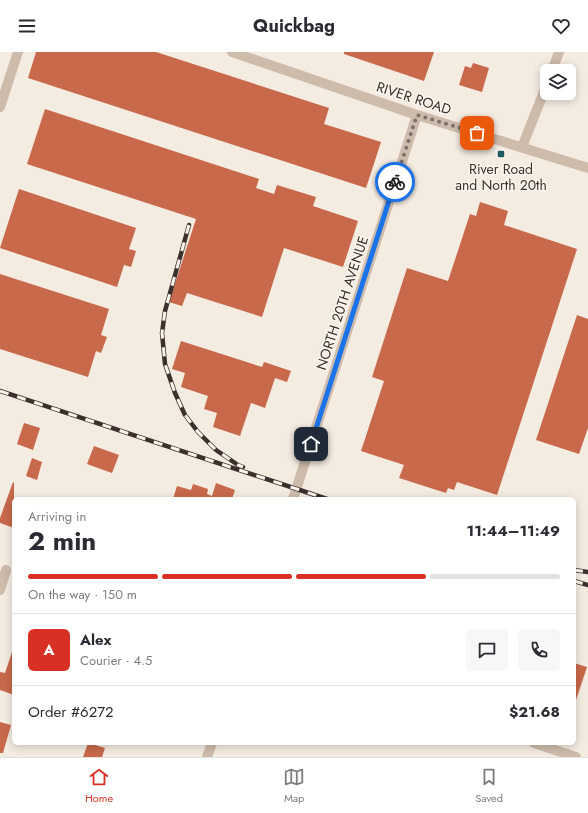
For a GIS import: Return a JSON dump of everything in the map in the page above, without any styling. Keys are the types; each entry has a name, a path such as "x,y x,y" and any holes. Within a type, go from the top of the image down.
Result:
{"street":[{"path":"0,107 18,52"},
{"name":"RIVER ROAD","path":"232,52 417,115 588,168"},
{"path":"555,64 559,52"},
{"path":"522,147 541,100"},
{"name":"NORTH 20TH AVENUE","path":"294,497 417,115"},
{"path":"0,590 7,570"},
{"path":"207,757 211,745"},
{"path":"540,745 576,757"}],"building":[{"path":"36,52 156,52 329,108 324,124 381,142 366,188 28,78"},
{"path":"344,52 434,52 424,81 344,54"},
{"path":"473,63 489,68 482,92 459,85 465,66 471,68"},
{"path":"45,109 259,179 256,188 274,194 277,185 316,197 313,206 358,221 343,267 284,248 262,317 187,293 182,306 169,302 196,219 27,164"},
{"path":"19,189 136,228 129,249 136,251 131,267 124,265 117,287 0,248"},
{"path":"480,202 508,211 504,225 577,249 497,495 457,482 454,490 448,488 446,493 399,478 404,465 361,451 384,381 372,377 407,268 448,281 470,214 476,216"},
{"path":"0,274 109,309 101,335 107,337 101,353 96,351 88,377 0,349"},
{"path":"577,315 588,319 588,428 579,454 536,440"},
{"path":"181,341 262,367 264,362 291,371 287,382 275,378 265,408 251,403 240,436 213,427 217,413 204,409 208,396 181,387 185,373 172,369"},
{"path":"24,423 40,428 33,450 17,444"},
{"path":"94,446 119,455 112,473 87,464"},
{"path":"32,458 42,462 37,480 26,476"},
{"path":"13,482 14,497 12,497 12,527 0,523 0,518"},
{"path":"216,483 235,490 233,497 174,497 177,486 191,490 193,484 208,489 207,494 212,496"},
{"path":"12,652 12,694 0,690 0,672 5,673"},
{"path":"576,664 587,667 576,700"},
{"path":"0,722 11,725 3,753 0,753"},
{"path":"87,745 95,745 105,748 102,757 83,757"}],"railway":[{"path":"189,225 165,311 162,333 165,364 175,393 185,415 198,432 216,450 243,467"},
{"path":"0,391 321,497"},
{"path":"576,570 588,572"},
{"path":"576,582 588,585"}],"way so far":[{"path":"395,182 417,115 477,133"}],"place":[{"name":"River Road and North 20th","path":"501,154"}],"route":[{"path":"311,444 395,182"}]}
